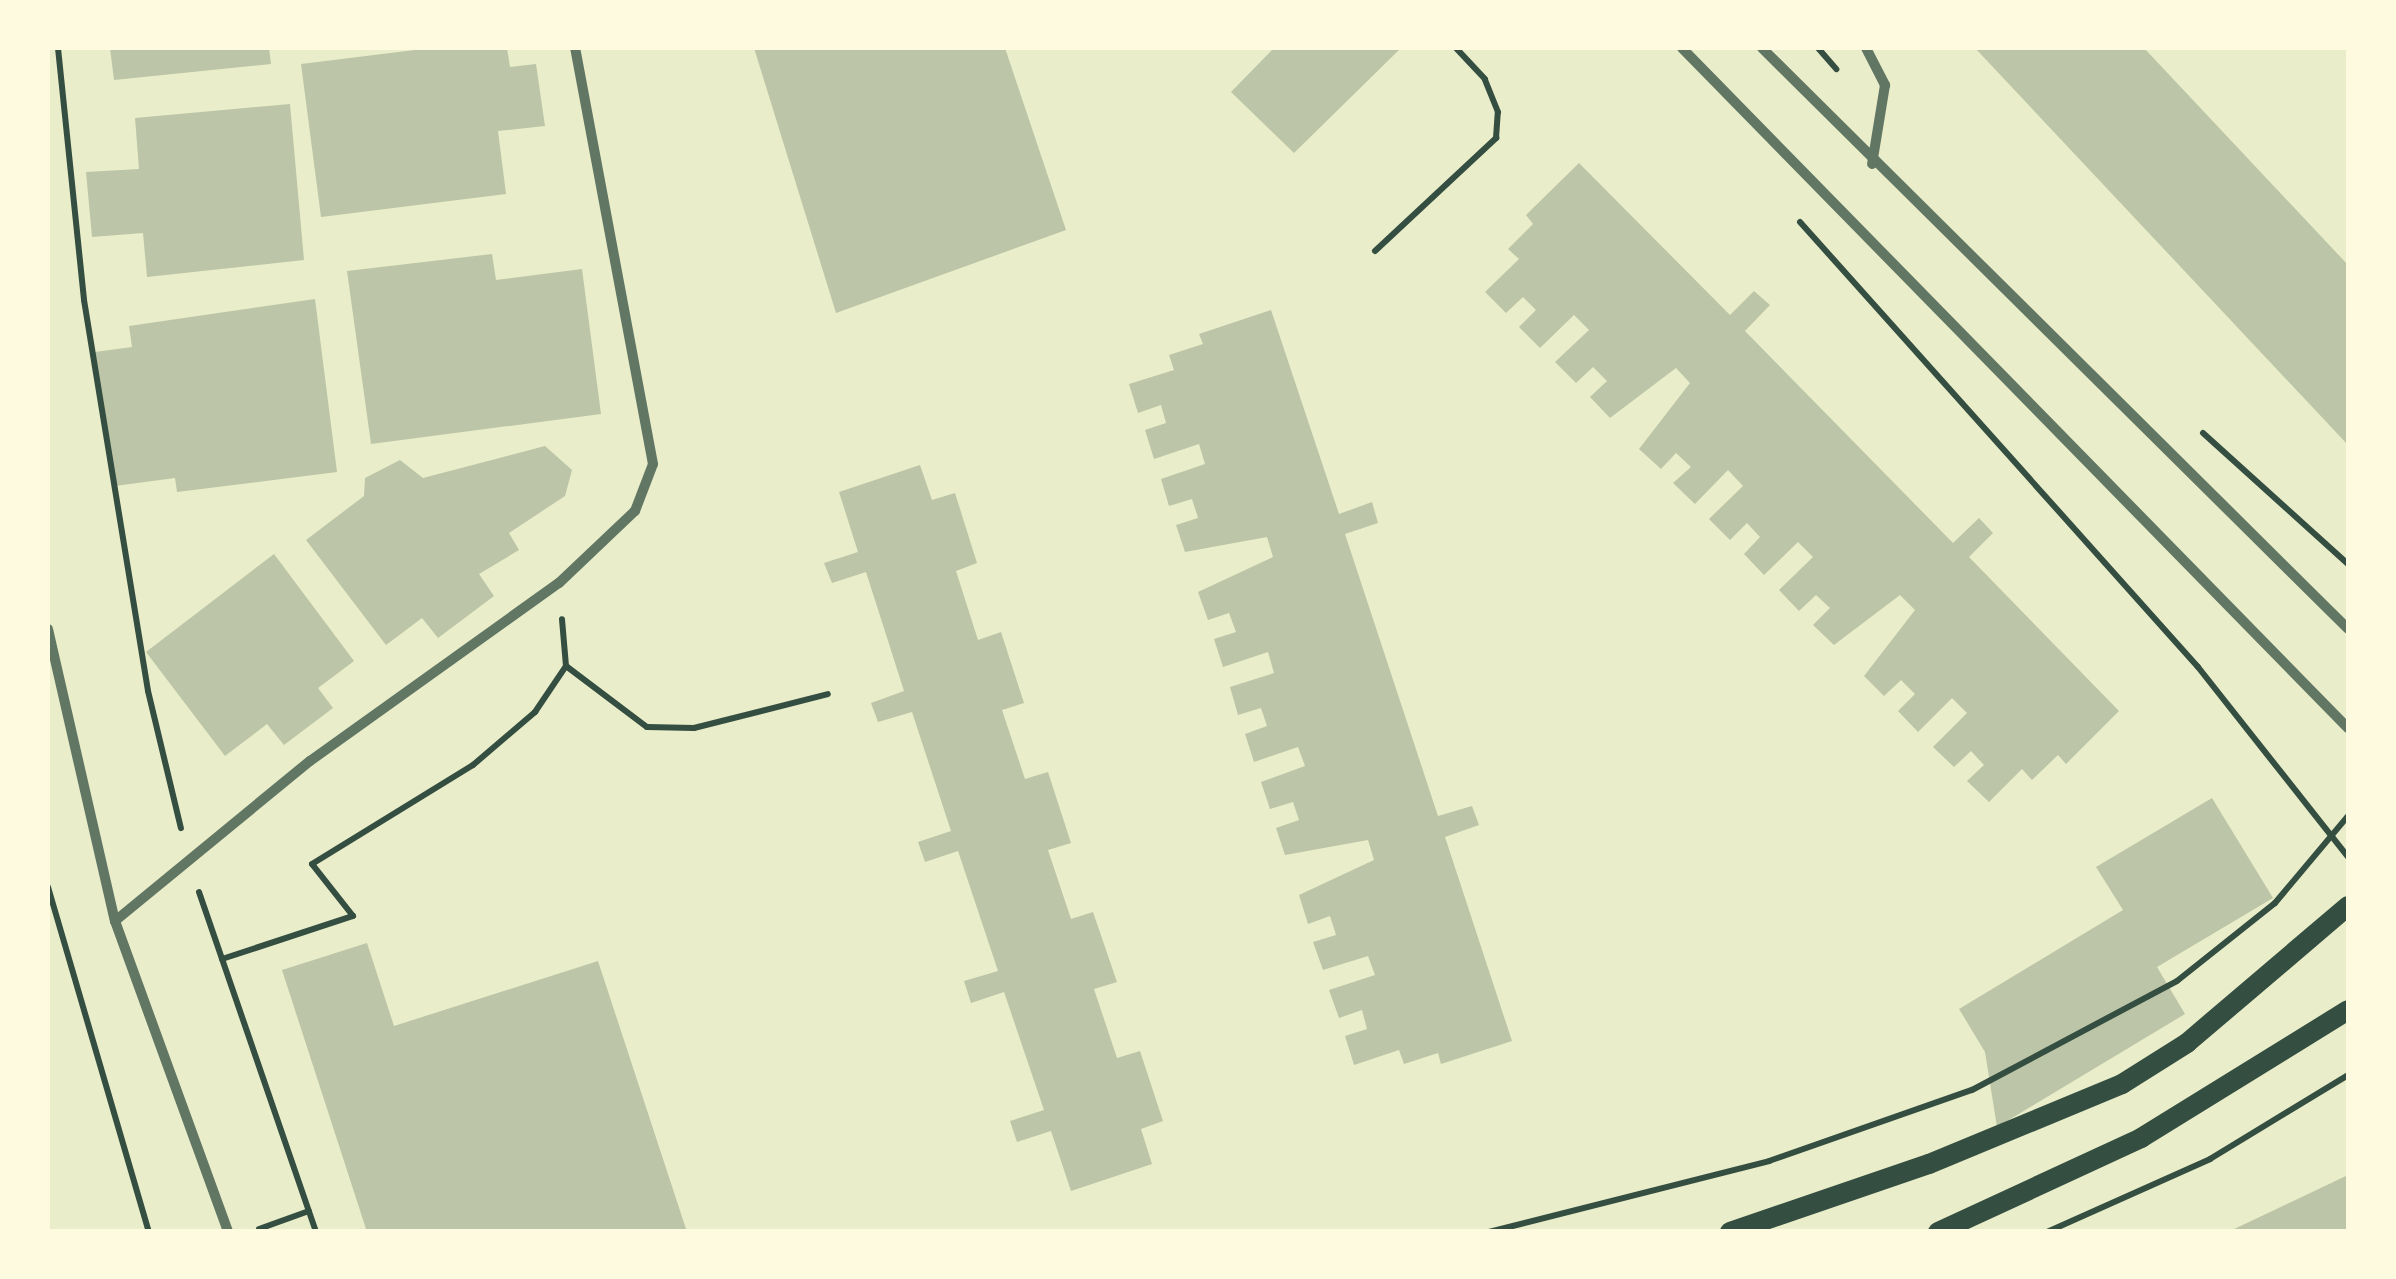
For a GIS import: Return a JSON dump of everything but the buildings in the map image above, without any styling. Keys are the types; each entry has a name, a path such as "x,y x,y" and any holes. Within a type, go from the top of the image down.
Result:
{"main road":[{"path":"1730,1232 1896,1177 2122,1084 2187,1043 2348,906"},
{"path":"1938,1232 2141,1138 2348,1010"}],"street":[{"path":"115,921 187,857 559,583 634,512 653,464 575,48"},
{"path":"1682,48 2348,728"},
{"path":"1762,48 1873,166 2348,629"},
{"path":"1866,48 1885,85 1873,166"},
{"path":"48,629 115,921 228,1232"}],"path":[{"path":"58,48 84,300 148,691 184,840 200,828"},
{"path":"1376,251 1496,138 1498,112 1485,78 1456,48"},
{"path":"1792,212 2198,667 2348,857"},
{"path":"222,959 353,916 312,864 473,765 535,712 566,666 559,583"},
{"path":"566,666 647,727 694,728 828,694"},
{"path":"1490,1232 1769,1161 1972,1090 2177,981 2275,902 2328,834 2348,816"},
{"path":"187,857 316,1232"},
{"path":"48,887 148,1232"},
{"path":"2047,1232 2210,1159 2348,1075"},
{"path":"253,1232 309,1211"}]}
